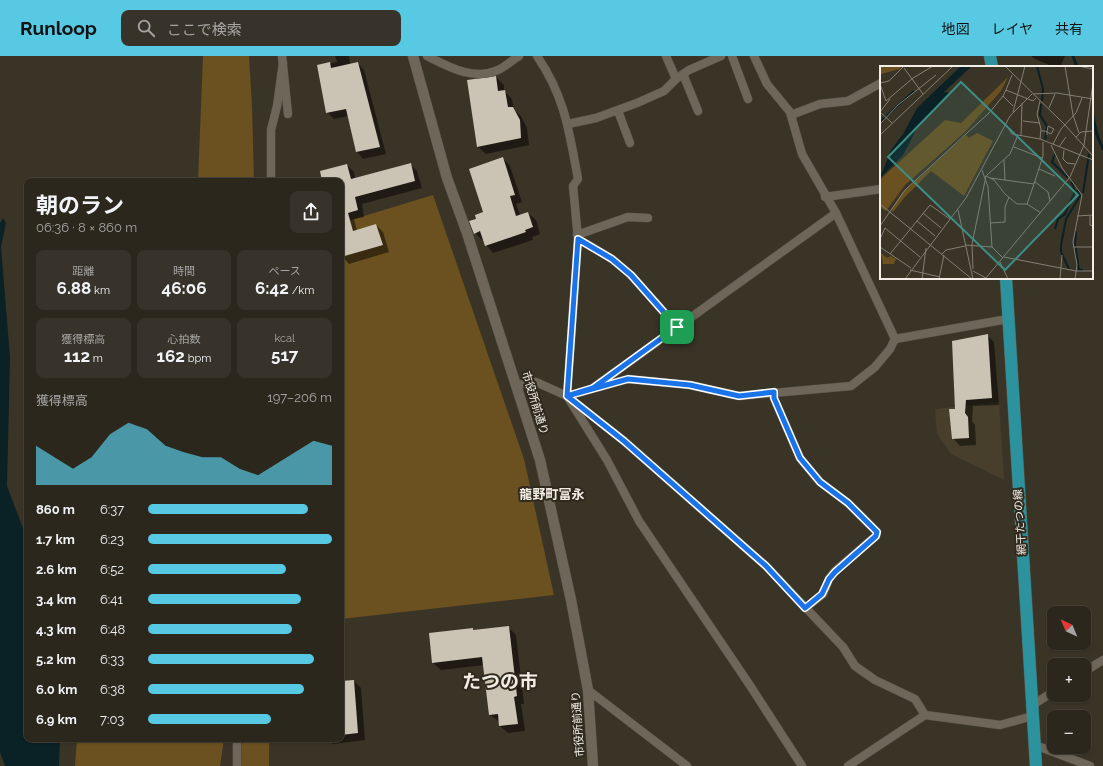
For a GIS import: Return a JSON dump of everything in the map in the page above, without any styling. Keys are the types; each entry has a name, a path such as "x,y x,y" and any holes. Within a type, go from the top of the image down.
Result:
{"main road":[{"path":"990,56 992,66"},
{"name":"網干たつの線","path":"1006,279 1036,766"}],"street":[{"name":"市役所前通り","path":"413,56 447,178 517,385 540,460 553,514 588,690 593,766"},
{"path":"427,56 460,72 480,75 498,70 519,56"},
{"path":"537,56 554,81 568,124 578,179 573,186 577,237 567,396 607,460 638,521 749,684 802,766"},
{"path":"666,56 680,76 698,111"},
{"path":"568,124 618,111 664,91 680,76 707,58 721,56"},
{"path":"732,56 748,99"},
{"path":"754,56 767,84 791,115 802,154 825,197 836,213 895,339"},
{"path":"283,60 288,114"},
{"path":"271,178 271,130 277,106 283,60"},
{"path":"791,115 820,104 848,101 880,84"},
{"path":"618,111 630,143"},
{"path":"825,197 880,189"},
{"path":"593,388 836,213"},
{"path":"577,237 628,217 648,218"},
{"path":"577,237 612,259 631,275 677,327"},
{"path":"895,339 1008,319"},
{"path":"567,396 628,379 690,385 739,396 851,386 875,367 890,349 895,339"},
{"path":"517,385 536,382 567,396 624,441 766,566 842,647 855,666 875,680 915,699 925,715"},
{"path":"774,392 774,398 800,458 820,482 848,503 877,532 876,536 835,572 829,579 822,594 805,608"},
{"path":"1091,668 1103,660"},
{"path":"588,690 687,766"},
{"path":"848,766 925,715 1000,725 1033,711 1047,698"},
{"path":"237,742 237,766"},
{"path":"1035,745 1090,766"}],"shaded area":[{"path":"203,56 249,56 254,178 198,178"},
{"path":"433,195 524,459 554,595 344,619 344,222"},
{"path":"999,402 1004,480 951,454 937,434 935,409"},
{"path":"77,742 224,742 220,766 75,766"},
{"path":"242,742 269,742 269,766 241,766"}],"water":[{"path":"3,218 6,223 1,247 10,357 7,486 24,531 24,742 60,742 59,766 5,766 0,752 0,223"}],"building":[{"path":"330,62 331,68 358,62 380,147 356,152 346,109 326,113 317,65"},
{"path":"496,76 498,91 505,90 508,107 513,107 520,120 521,138 477,147 467,80"},
{"path":"503,157 515,195 510,196 516,216 528,212 533,227 525,230 526,232 485,246 480,231 474,234 469,221 476,219 475,215 483,212 469,169"},
{"path":"411,163 415,181 355,197 358,210 348,213 353,231 376,224 383,245 344,256 344,178 321,178 320,171 347,164 351,179"},
{"path":"988,334 992,398 966,400 965,413 968,417 969,438 952,439 949,409 955,409 952,341"},
{"path":"509,626 517,696 514,697 518,724 499,726 498,714 489,715 482,657 432,663 429,633"},
{"path":"354,680 358,733 344,735 344,681"}],"waterway":[{"path":"1073,56 1077,66"},
{"path":"1093,117 1097,135 1103,149"}],"district":[{"name":"龍野町富永","path":"552,494"},
{"name":"たつの市","path":"500,681"}],"route":[{"path":"677,327 593,388 567,396 624,441 766,566 805,608 822,594 827,587 829,579 835,572 876,536 877,532 848,503 820,482 800,458 774,398 774,392 739,396 690,385 628,379 567,396 578,239 612,259 631,275 646,290 677,327"}]}
